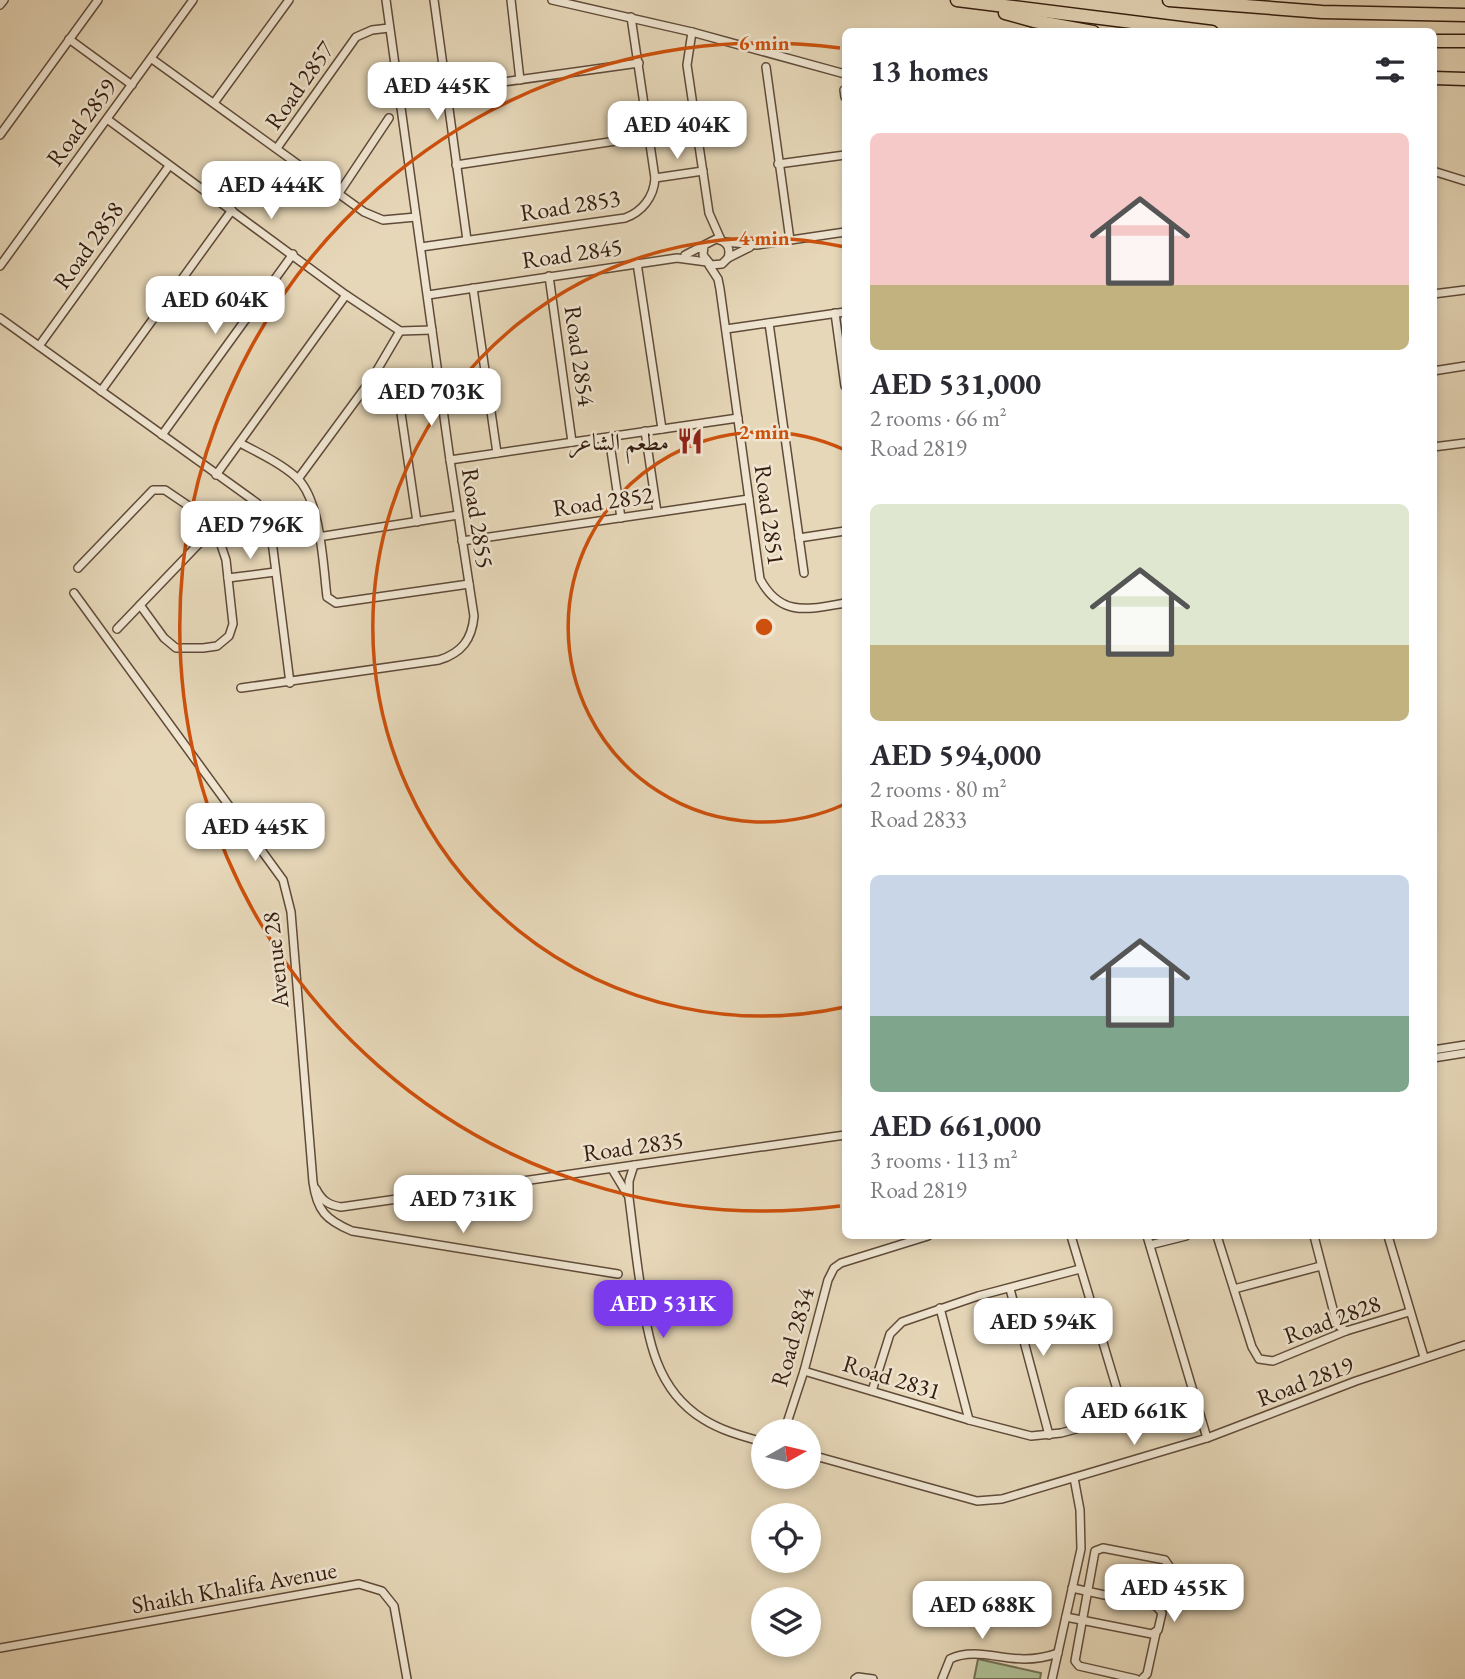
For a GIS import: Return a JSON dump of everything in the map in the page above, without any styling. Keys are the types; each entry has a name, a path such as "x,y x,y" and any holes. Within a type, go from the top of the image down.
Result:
{"highway":[{"path":"1169,0 1322,12 1465,15"},
{"path":"962,1 1034,21 1072,28"},
{"path":"962,1 1180,28"},
{"path":"1437,41 1465,41"},
{"path":"1437,78 1465,79"}],"street":[{"path":"0,5 4,0"},
{"path":"0,135 98,0"},
{"name":"Road 2859","path":"1,262 193,0"},
{"path":"214,103 289,0"},
{"name":"Road 2855","path":"241,688 452,656 469,639 472,630 474,616 386,0"},
{"path":"434,0 467,240"},
{"path":"511,0 520,80"},
{"path":"552,0 692,32 842,73"},
{"path":"631,17 655,178 703,171"},
{"name":"Road 2857","path":"277,148 356,37 389,27"},
{"path":"692,32 687,65 709,212 703,255 707,262 715,266 747,247 842,232"},
{"path":"69,39 132,85"},
{"name":"Road 2857","path":"152,59 373,217 383,220 416,217"},
{"path":"446,90 639,63"},
{"path":"766,67 790,240"},
{"path":"339,193 389,118"},
{"path":"107,120 346,295 400,331 432,330"},
{"path":"456,165 649,136"},
{"path":"779,164 842,155"},
{"name":"Road 2858","path":"39,346 169,166"},
{"path":"1437,172 1465,181"},
{"name":"Road 2853","path":"421,247 625,218 644,207 654,187 655,178"},
{"path":"102,391 232,210"},
{"path":"709,212 730,252 727,260"},
{"path":"705,244 716,239 746,246 757,245"},
{"name":"Road 2845","path":"677,258 705,244"},
{"path":"162,435 293,254"},
{"name":"Road 2845","path":"428,295 677,258 687,257 707,262"},
{"name":"Road 2851","path":"720,289 722,270 727,260"},
{"name":"Road 2851","path":"707,262 719,279 760,579 775,600 786,606 798,609 842,603"},
{"path":"637,263 662,429"},
{"name":"Road 2854","path":"549,276 572,442"},
{"path":"473,288 498,453"},
{"path":"1437,294 1465,290"},
{"path":"216,475 346,295"},
{"path":"726,329 842,312"},
{"path":"835,313 842,364"},
{"path":"0,318 257,503 269,527 290,682"},
{"path":"769,323 804,573"},
{"path":"298,478 373,377 400,331"},
{"path":"1437,370 1465,366"},
{"path":"373,377 391,392 401,413 417,522"},
{"name":"Road 2854","path":"450,460 738,418"},
{"path":"645,431 657,512"},
{"path":"609,437 621,517"},
{"path":"240,443 298,478 313,507 327,597 331,602 469,584"},
{"path":"1437,446 1465,443"},
{"path":"78,568 153,491 165,490 193,509 213,529 224,552 233,624 229,636 217,646 176,648 164,638 140,605"},
{"name":"Road 2852","path":"462,541 749,499"},
{"path":"318,537 458,516"},
{"path":"117,629 213,529"},
{"path":"799,538 842,531"},
{"path":"229,578 275,572"},
{"name":"Avenue 28","path":"74,593 283,880 293,933 313,1182 320,1209 338,1225 352,1231 618,1274"},
{"path":"1437,1049 1465,1045"},
{"path":"1437,1057 1465,1053"},
{"name":"Road 2835","path":"313,1182 323,1200 330,1205 341,1207 842,1135"},
{"path":"634,1165 629,1181 629,1198 651,1351 671,1390 685,1406 701,1418 734,1434 751,1439"},
{"path":"612,1169 629,1198"},
{"name":"Road 2834","path":"788,1419 828,1280 834,1268 848,1260 918,1239"},
{"path":"1072,1239 1125,1416"},
{"path":"1148,1239 1207,1438"},
{"path":"1150,1245 1174,1239"},
{"name":"Road 2828","path":"1218,1239 1255,1353 1265,1362 1281,1359 1346,1331 1409,1312"},
{"path":"1315,1239 1335,1317 1339,1326 1346,1331"},
{"path":"1389,1239 1424,1357"},
{"path":"1234,1289 1321,1266"},
{"path":"872,1391 890,1334 895,1327 909,1318 1080,1269"},
{"path":"1010,1289 1049,1435"},
{"name":"Road 2831","path":"940,1308 969,1420"},
{"name":"Road 2819","path":"821,1458 977,1501 1002,1499 1207,1438 1424,1357 1465,1345"},
{"name":"Road 2819","path":"1451,1350 1465,1350"},
{"name":"Road 2831","path":"804,1371 1031,1436 1049,1435 1194,1397"},
{"path":"1052,1679 1081,1549 1080,1510 1074,1478"},
{"path":"1136,1679 1079,1666 1074,1661 1095,1551 1098,1548 1165,1560 1169,1566 1162,1613 1147,1674 1142,1679"},
{"name":"Shaikh Khalifa Avenue","path":"0,1648 359,1584 382,1591 394,1606 407,1679"},
{"path":"1072,1588 1161,1609"},
{"path":"1066,1617 1156,1633"},
{"path":"942,1679 950,1659 970,1653 1026,1659 1058,1653"},
{"path":"855,1679 873,1679"}],"green space":[{"path":"978,1659 1041,1673 1040,1679 974,1679"}],"place":[{"name":"مطعم الشاعر","path":"690,441"}]}
